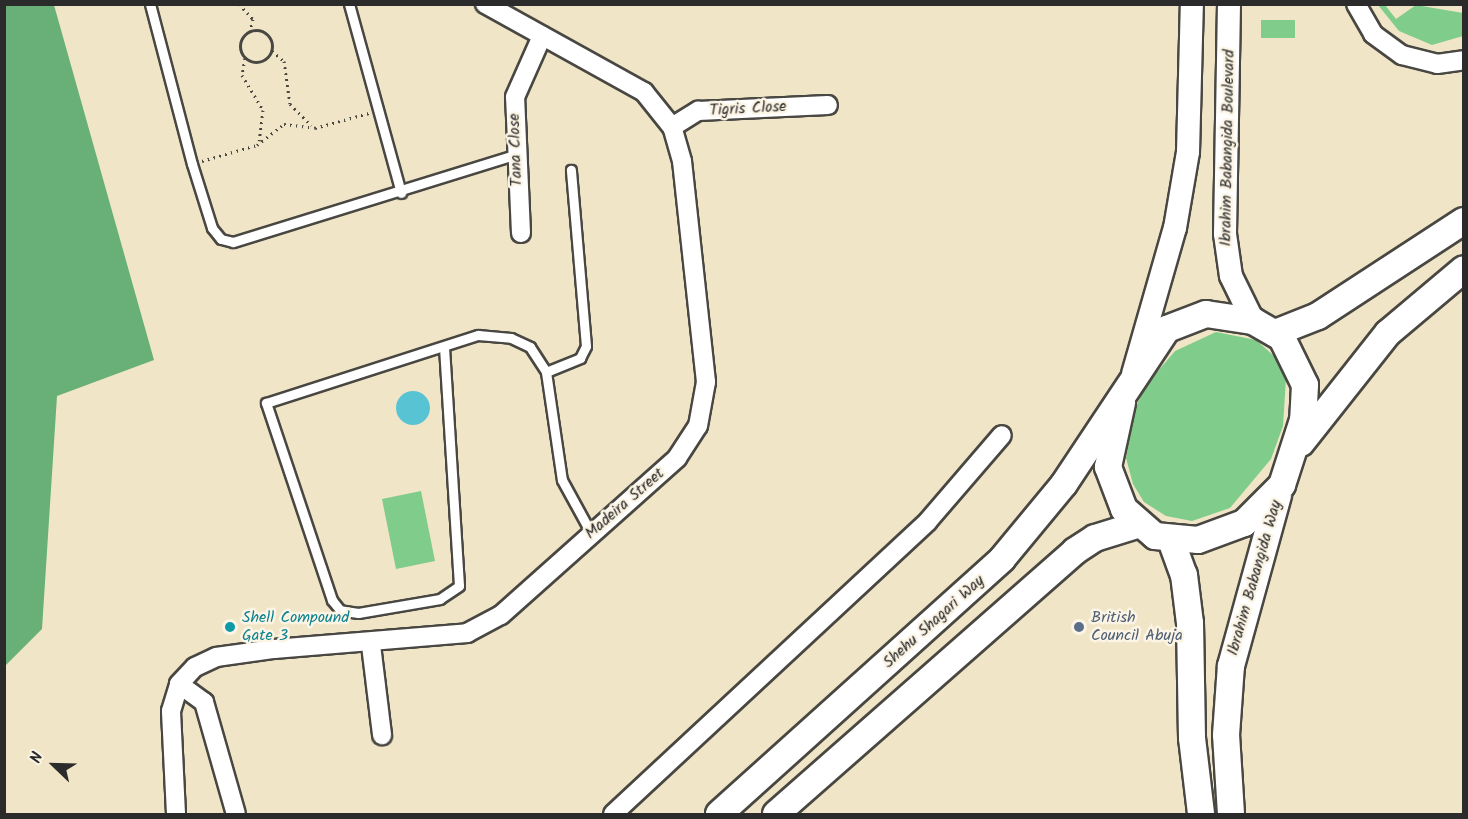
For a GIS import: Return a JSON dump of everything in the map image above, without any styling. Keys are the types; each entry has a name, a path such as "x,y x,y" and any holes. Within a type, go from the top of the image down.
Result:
{"main road":[{"path":"1275,333 1318,316 1464,221"},
{"path":"1295,450 1388,333 1464,269"},
{"path":"1227,315 1253,321 1275,333 1295,355 1305,385 1295,450 1282,485 1244,523 1217,536 1171,540 1137,525 1114,491 1108,467 1125,395 1153,346 1186,319 1227,315"},
{"name":"Shehu Shagari Way","path":"718,814 977,585 1031,525 1125,395"},
{"name":"Ibrahim Babangida Way","path":"1231,814 1226,735 1231,666 1282,485"},
{"path":"776,814 1075,550 1095,538 1137,525"},
{"path":"1171,540 1184,575 1190,623 1201,814"}],"street":[{"name":"Madeira Street","path":"179,684 216,657 370,645 467,633 501,615 677,458 698,426 704,404 683,172 672,127 644,92 485,4"},
{"path":"1125,395 1175,228 1188,152 1192,4"},
{"name":"Ibrahim Babangida Boulevard","path":"1229,4 1225,234 1231,276 1253,321"},
{"path":"1356,4 1373,34 1402,55 1437,64 1464,60"},
{"name":"Tana Close","path":"521,233 514,155 515,98 542,36"},
{"name":"Tigris Close","path":"672,127 698,111 828,105"},
{"path":"613,814 928,521 1002,435"},
{"path":"370,645 382,735"},
{"path":"176,814 170,741 179,684 204,702 237,814"}],"lane":[{"path":"150,4 192,164 212,228 233,242 401,193 514,155"},
{"path":"349,4 401,193"},
{"path":"546,372 580,358 586,346 571,170"},
{"path":"444,347 459,586 441,599 358,613 340,610 323,578 266,403 478,335 511,338 530,347 546,372 562,480 591,533"}],"path":[{"path":"239,4 253,19 250,31 240,43 245,58 242,75 263,110 257,146"},
{"path":"250,31 265,33 272,51 285,62 290,104 298,118 315,128"},
{"path":"245,58 260,62 272,51"},
{"path":"192,164 257,146 284,124 315,128 378,111"}],"green space":[{"path":"5,4 54,5 154,360 57,396 42,629 5,666"},
{"path":"1378,5 1385,5 1396,19 1416,5 1463,13 1463,36 1432,45 1399,31"},
{"path":"1261,20 1295,20 1295,38 1261,38"},
{"path":"1216,332 1256,340 1274,356 1286,378 1283,426 1271,459 1230,508 1192,521 1166,516 1144,502 1133,484 1126,458 1135,409 1146,385 1175,351"},
{"path":"421,491 435,561 396,569 382,499"}],"water":[{"path":"413,391 425,396 430,408 425,420 413,425 401,420 396,408 401,396"}],"place":[{"name":"Shell Compound Gate 3","path":"230,627"},
{"name":"British Council Abuja","path":"1079,627"}]}
